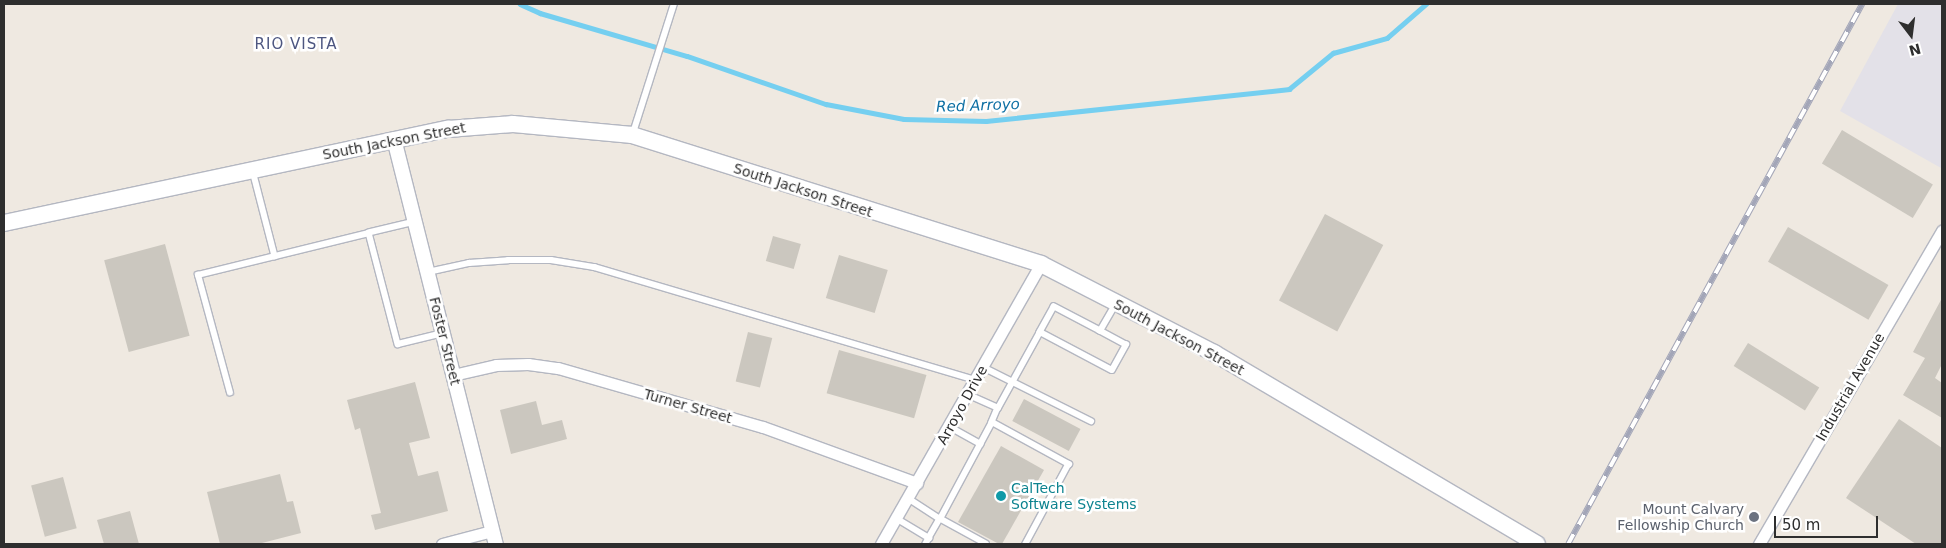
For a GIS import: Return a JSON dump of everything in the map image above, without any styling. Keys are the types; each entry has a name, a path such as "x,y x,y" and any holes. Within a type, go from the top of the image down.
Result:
{"main road":[{"name":"South Jackson Street","path":"4,223 448,128 513,124 632,135 1041,264 1214,353 1537,544"}],"street":[{"name":"Foster Street","path":"394,139 494,538"},
{"name":"Industrial Avenue","path":"1759,544 1942,231"},
{"name":"Arroyo Drive","path":"880,544 950,427 1041,264"},
{"name":"Turner Street","path":"453,375 496,365 528,364 558,368 763,427 917,483"},
{"path":"442,544 494,538"}],"lane":[{"path":"632,135 674,4"},
{"path":"252,170 275,256"},
{"path":"230,393 198,275 415,222"},
{"path":"369,234 398,344 443,333"},
{"path":"428,272 469,263 508,260 552,260 594,267 976,380"},
{"path":"1100,331 1116,303"},
{"path":"896,518 928,541 981,444 998,408 1040,332 1054,307 1126,345 1112,370 1040,332"},
{"path":"983,367 1090,421"},
{"path":"967,394 998,408"},
{"path":"992,422 1069,464 1026,544"},
{"path":"950,427 981,444"},
{"path":"908,498 940,519 986,544"}],"shaded area":[{"path":"1898,4 1942,4 1941,168 1840,111"}],"building":[{"path":"1842,130 1933,185 1913,218 1822,163"},
{"path":"1325,214 1383,245 1337,332 1279,301"},
{"path":"1788,227 1888,285 1868,320 1768,262"},
{"path":"773,236 801,244 794,269 766,261"},
{"path":"165,244 190,336 129,352 104,260"},
{"path":"839,255 888,270 875,313 826,298"},
{"path":"1942,298 1942,364 1935,378 1942,383 1942,418 1903,395 1925,358 1913,352"},
{"path":"748,332 772,338 760,388 736,381"},
{"path":"1748,343 1819,388 1805,410 1734,366"},
{"path":"839,350 926,375 914,418 827,393"},
{"path":"415,382 430,438 409,443 418,476 438,471 448,511 375,530 371,515 381,513 360,428 355,430 347,400"},
{"path":"1024,399 1081,429 1069,451 1012,421"},
{"path":"536,401 542,425 562,420 567,439 511,454 500,410"},
{"path":"1899,419 1942,448 1942,544 1916,544 1846,498"},
{"name":"CalTech Software Systems","path":"1001,446 1044,470 1002,544 999,544 958,522"},
{"path":"280,474 287,502 293,501 301,533 258,544 220,544 207,492"},
{"path":"63,477 77,528 45,537 31,486"},
{"path":"130,511 139,544 104,544 97,520"}],"waterway":[{"name":"Red Arroyo","path":"520,4 540,13 687,56 826,104 904,119 986,121 1289,89 1333,53 1387,38 1426,4"}],"railway":[{"path":"1568,544 1862,4"}],"place":[{"name":"CalTech Software Systems","path":"1001,496"},
{"name":"Mount Calvary Fellowship Church","path":"1754,517"}],"district":[{"name":"RIO VISTA","path":"296,45"}]}
